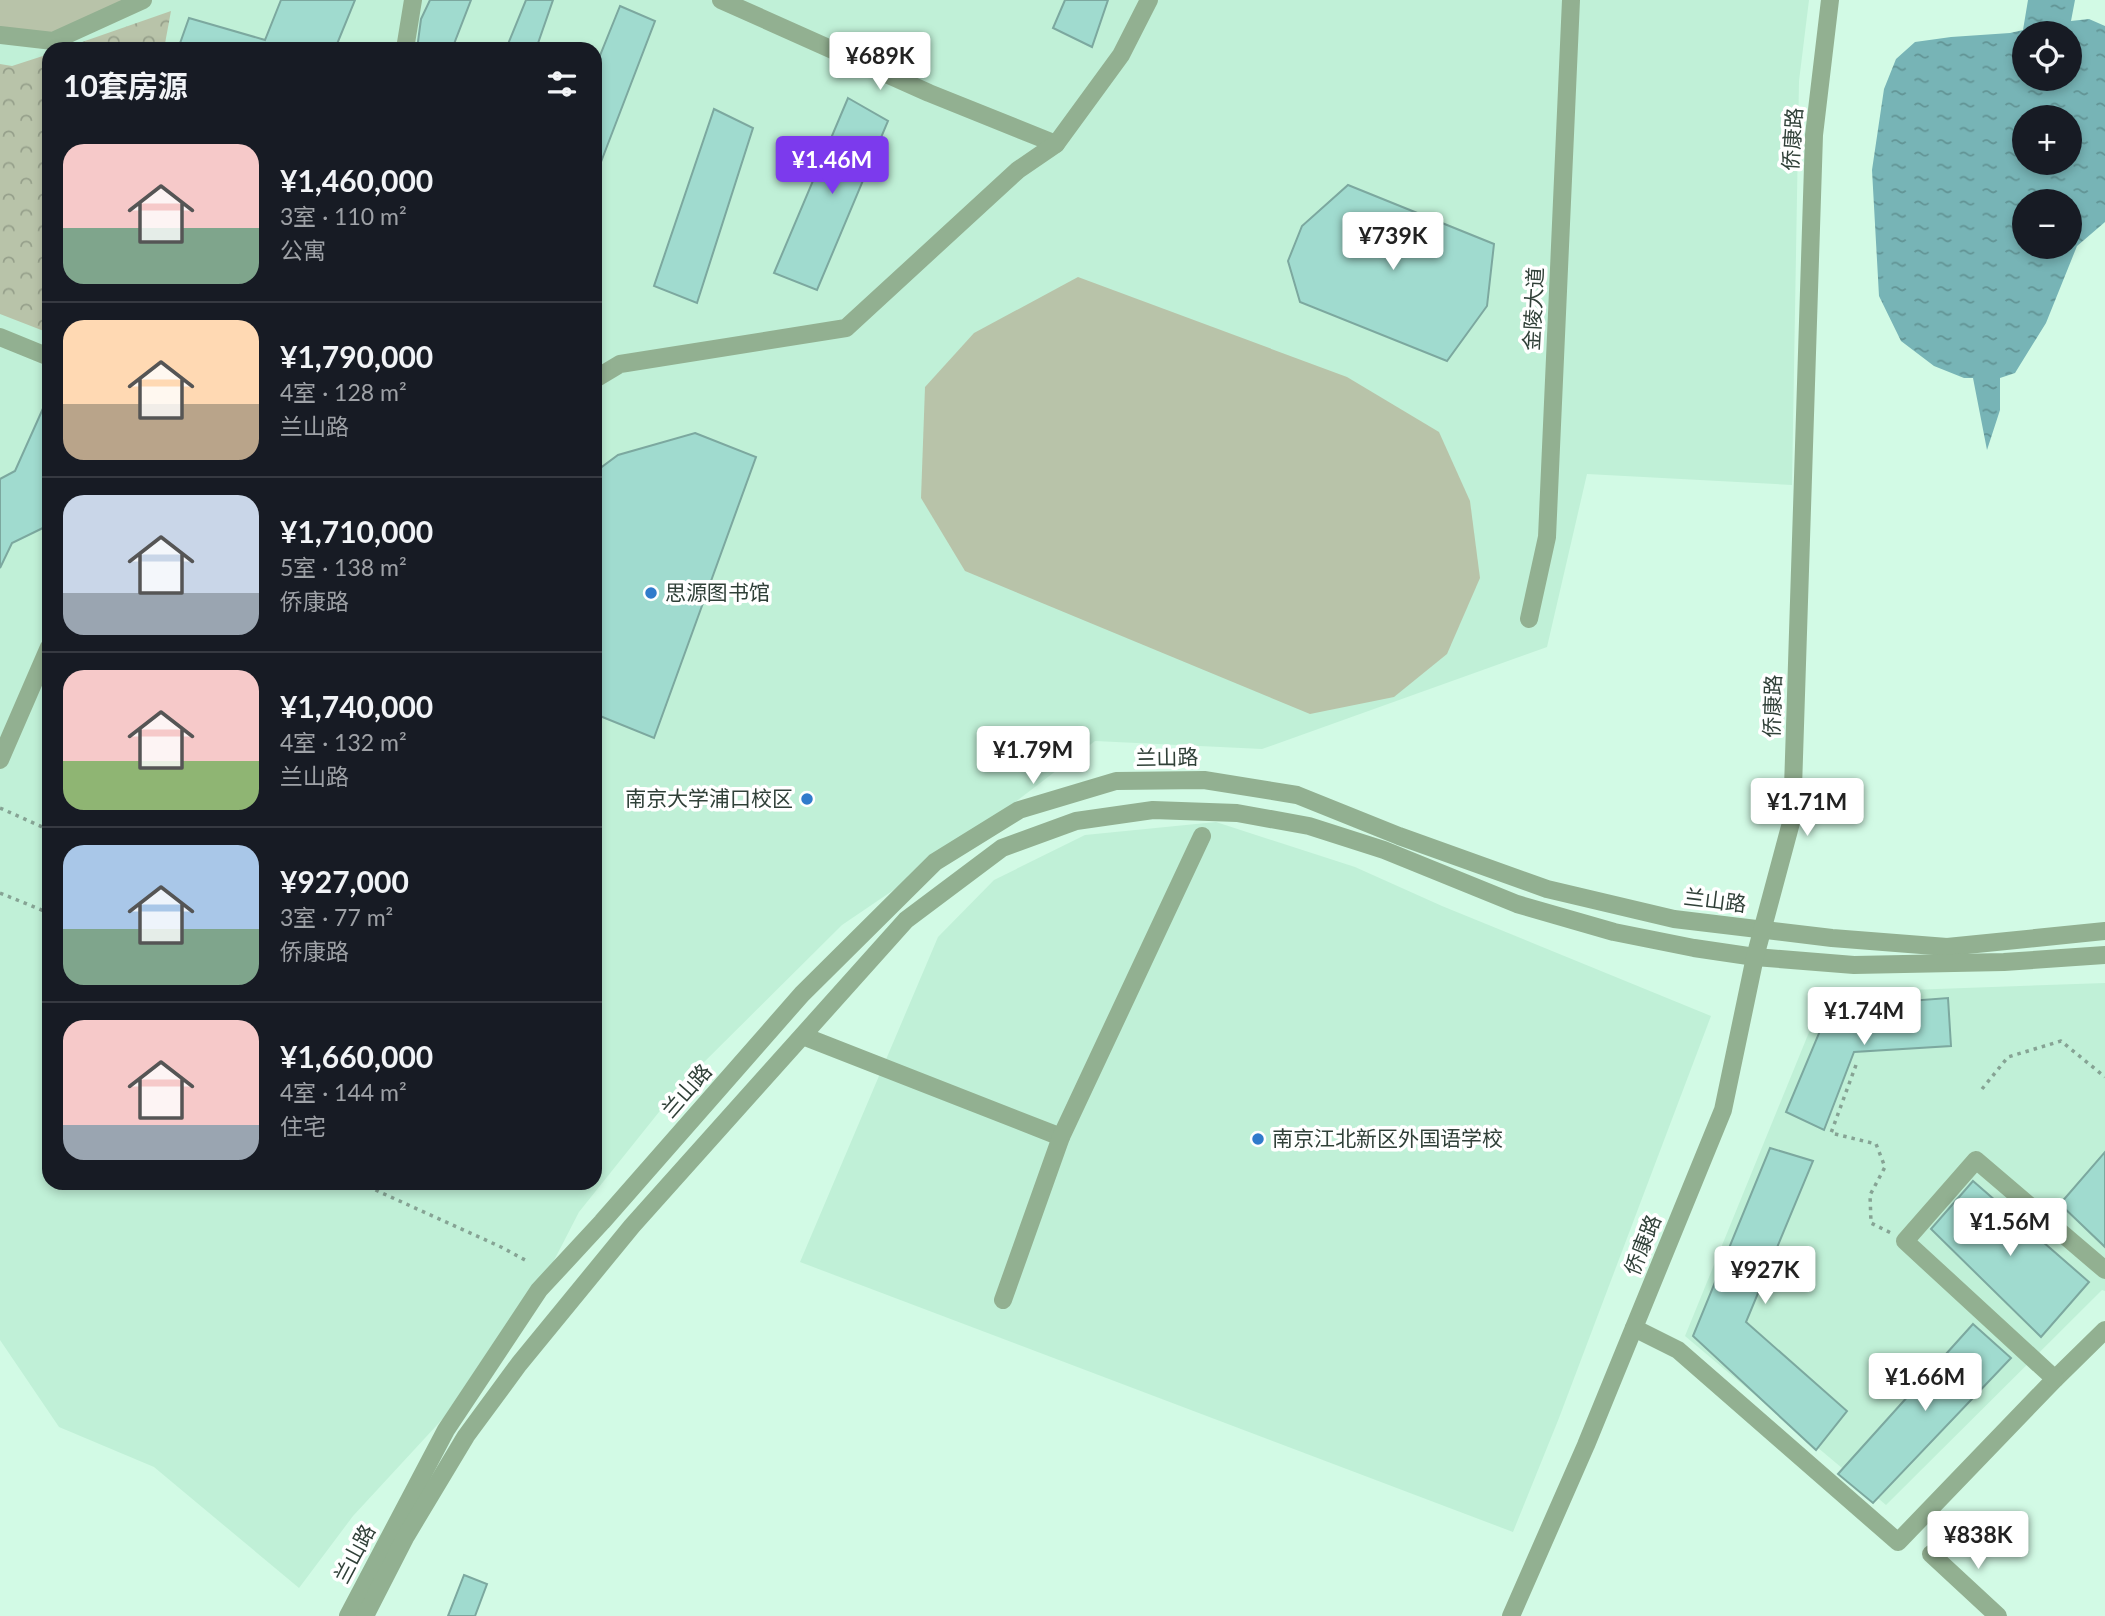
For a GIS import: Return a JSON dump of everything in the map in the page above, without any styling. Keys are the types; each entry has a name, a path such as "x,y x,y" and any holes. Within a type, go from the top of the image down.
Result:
{"street":[{"path":"0,35 53,41 143,0"},
{"path":"406,42 413,0"},
{"path":"720,0 929,93 1056,144"},
{"path":"602,375 620,364 846,328 1018,170 1056,144 1121,55 1149,0"},
{"name":"金陵大道","path":"1529,619 1547,537 1571,0"},
{"name":"侨康路","path":"1511,1616 1586,1445 1723,1110 1755,957 1792,819 1815,135 1830,0"},
{"path":"0,337 42,353"},
{"path":"0,760 42,663"},
{"name":"兰山路","path":"348,1616 446,1430 539,1290 802,994 934,862 1019,810 1116,782 1204,780 1297,796 1399,836 1547,888 1674,919 1832,938 1947,947 2105,931"},
{"name":"兰山路","path":"365,1616 406,1536 466,1436 519,1364 632,1227 906,920 1002,848 1076,821 1153,810 1237,813 1309,826 1384,850 1517,904 1614,932 1694,948 1755,957 1854,965 2004,962 2105,955"},
{"path":"1003,1300 1061,1137 1202,836"},
{"path":"803,1036 1061,1137"},
{"path":"2055,1379 1905,1241 1976,1160 2105,1270"},
{"path":"1634,1328 1678,1350 1898,1542 2105,1330"},
{"path":"1931,1554 1998,1616"}],"path":[{"path":"0,808 42,827"},
{"path":"0,893 42,910"},
{"path":"1982,1089 2008,1057 2061,1041 2105,1077"},
{"path":"1856,1065 1831,1133 1876,1144 1885,1167 1870,1195 1871,1223 1905,1241"},
{"path":"375,1190 527,1261"}],"shaded area":[{"name":"南京大学浦口校区","path":"0,0 1809,0 1799,81 1792,485 1587,474 1547,647 1262,749 1095,741 954,849 842,925 679,1087 602,1183 602,42 42,42 42,1190 597,1190 579,1212 510,1346 353,1516 299,1588 154,1467 59,1427 0,1340"},
{"name":"南京江北新区外国语学校","path":"1216,822 1355,867 1442,906 1711,1016 1559,1418 1513,1532 800,1262 938,937 994,880 1085,835"},
{"path":"2105,983 2105,1291 2102,1290 1886,1505 1685,1336 1825,993"}],"green space":[{"path":"0,0 132,0 53,36 0,32"},
{"path":"171,11 165,42 82,42"},
{"path":"42,56 42,330 0,314 0,64 12,66"},
{"path":"1078,277 1347,377 1439,432 1470,501 1480,578 1447,654 1394,697 1310,714 965,571 921,498 925,387 974,333"}],"water":[{"path":"2028,0 2075,0 2071,21 2024,21"},
{"path":"2089,19 2105,26 2105,222 2082,242 2082,189 2012,189 2012,259 2072,259 2046,323 2015,373 2000,378 2000,410 1987,450 1973,378 1964,378 1934,366 1901,341 1879,296 1872,170 1884,89 1896,59 1915,42 2010,33 2012,91 2082,91 2082,21 2071,21"}],"building":[{"path":"281,0 355,0 338,42 180,42 189,18 265,40"},
{"path":"430,0 471,0 455,42 418,42 421,19"},
{"path":"526,0 553,0 538,42 509,42"},
{"path":"1065,0 1108,0 1092,47 1053,28"},
{"path":"620,6 655,21 602,159 602,51"},
{"path":"848,98 888,121 817,290 774,273"},
{"path":"714,109 753,128 697,303 654,286"},
{"path":"1348,185 1494,244 1487,306 1447,361 1300,302 1288,261 1302,226"},
{"path":"42,411 42,528 12,543 0,568 0,479 15,471"},
{"name":"思源图书馆","path":"695,433 756,457 654,738 602,717 602,467 618,455"},
{"path":"1948,998 1951,1046 1854,1052 1824,1130 1786,1112 1830,1007"},
{"path":"1770,1148 1813,1161 1746,1322 1847,1411 1816,1450 1693,1336"},
{"path":"2105,1152 2105,1247 2060,1204"},
{"path":"1973,1181 2089,1282 2041,1337 1931,1229"},
{"path":"1973,1324 2011,1358 1873,1503 1838,1474"},
{"path":"464,1575 487,1584 475,1616 448,1616"}],"place":[{"name":"思源图书馆","path":"651,593"},
{"name":"南京大学浦口校区","path":"807,799"},
{"name":"南京江北新区外国语学校","path":"1258,1139"}]}
